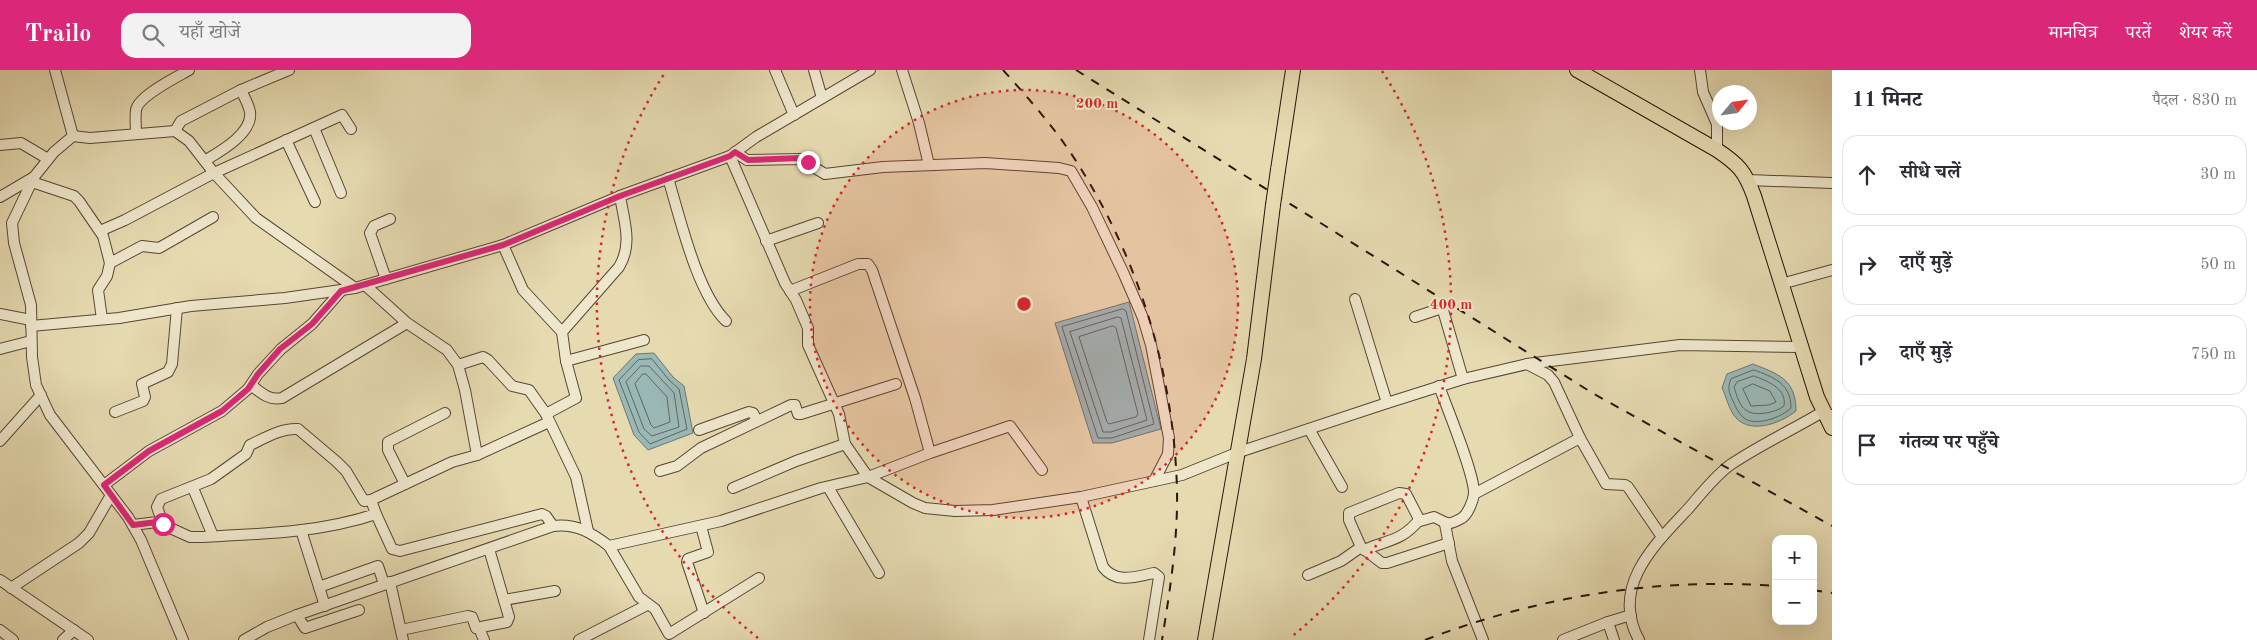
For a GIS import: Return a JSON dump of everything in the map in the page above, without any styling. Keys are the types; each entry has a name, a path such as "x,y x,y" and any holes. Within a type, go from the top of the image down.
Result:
{"highway":[{"path":"1205,640 1254,359 1273,205 1293,70"},
{"path":"1577,70 1717,150 1740,166 1748,180 1800,347 1832,428"}],"street":[{"path":"54,70 73,136"},
{"path":"136,134 136,109 140,103 164,84 189,70"},
{"path":"175,131 181,121 241,90 289,70"},
{"path":"776,70 794,115"},
{"path":"814,70 822,98"},
{"path":"0,314 31,323 102,319 177,308 341,291 386,279 503,245 620,196 733,154 756,137 870,70"},
{"path":"902,70 920,123 929,165"},
{"path":"1700,70 1703,92 1717,124 1717,150"},
{"path":"206,160 238,140 248,122 250,112 241,90"},
{"path":"100,231 125,220 214,172 342,114 351,130"},
{"path":"314,128 341,193"},
{"path":"183,640 142,540 104,485 50,415 40,395 34,370 30,305 14,243 12,223 33,180 48,159 73,136 90,138 175,131 189,141 256,218 360,286 407,323 447,350 458,365 477,455"},
{"path":"286,140 315,202"},
{"path":"0,145 21,143 48,159"},
{"path":"733,154 748,160 800,158 825,174 883,166 985,164 1067,168 1075,176 1092,207 1143,318 1168,438 1168,454 1154,481"},
{"path":"733,154 766,241 808,328 808,345 839,414 845,444 868,477 925,508 954,511 993,510 1081,497 1182,475 1239,452 1439,386 1527,364 1680,345 1800,347"},
{"path":"668,178 702,282 720,315 726,321"},
{"path":"0,197 33,180 74,196 100,231 110,263 107,276 98,290 102,319"},
{"path":"1748,180 1832,183"},
{"path":"562,332 619,267 626,255 628,240 620,196"},
{"path":"110,263 142,246 159,248 213,217"},
{"path":"386,279 370,232 374,226 390,219"},
{"path":"766,241 818,223"},
{"path":"163,524 157,507 161,500 211,479 246,454 250,445 281,431 298,429 337,462 351,478 364,501 371,500 452,462 477,455 547,418 576,398 566,362 562,332 523,290 503,245"},
{"path":"790,291 858,264 868,264 915,398 930,453"},
{"path":"1781,284 1832,270"},
{"path":"104,485 149,451 222,411 251,385 280,349 312,324 341,291"},
{"path":"1355,299 1387,403"},
{"path":"115,412 143,401 145,397 142,384 168,372 172,364 177,308"},
{"path":"1415,317 1439,309 1443,310 1463,379"},
{"path":"251,385 275,400 282,398 407,323"},
{"path":"566,362 644,340"},
{"path":"0,349 32,341"},
{"path":"458,365 483,357 512,386 529,390 547,418 576,477 588,531"},
{"path":"1527,364 1548,375 1554,382 1580,438 1606,484 1625,485 1628,487 1662,537"},
{"path":"660,471 677,466 701,448 792,404 795,405 799,414 896,384"},
{"path":"1439,386 1470,476 1474,494 1463,517 1445,524"},
{"path":"0,441 40,395"},
{"path":"699,430 749,412 753,413 757,421"},
{"path":"405,484 388,450 388,442 445,413"},
{"path":"1638,640 1631,625 1630,597 1636,574 1662,537 1728,468 1828,414"},
{"path":"609,546 721,521 828,487 868,477 930,453 1010,426 1042,470"},
{"path":"1309,429 1342,487"},
{"path":"1474,494 1580,438"},
{"path":"733,488 796,461 845,444"},
{"path":"828,487 879,573"},
{"path":"193,488 213,536"},
{"path":"1419,520 1406,494 1402,492 1352,511 1348,516 1362,549 1382,563 1388,563 1449,543"},
{"path":"11,588 79,543 88,533 111,495"},
{"path":"1081,497 1103,567 1109,575 1124,578 1154,573 1159,577 1149,640"},
{"path":"371,500 392,549 400,551 542,514 546,516 553,526"},
{"path":"133,525 157,522 190,537 277,534 358,521 376,514"},
{"path":"1308,575 1341,561 1362,549 1399,538 1409,532 1419,520 1434,516 1445,524 1458,582 1483,640"},
{"path":"244,640 267,627 297,615 553,526 564,525 588,531 609,546 638,597 654,609 671,637 704,613 759,578"},
{"path":"701,526 708,552 687,562 704,613"},
{"path":"301,530 324,606"},
{"path":"319,587 378,566 387,583 402,635 468,616 472,618 474,626 479,628 507,622 509,617 490,549"},
{"path":"0,580 88,640"},
{"path":"504,600 555,591"},
{"path":"578,640 647,605"},
{"path":"297,615 305,628 359,610"},
{"path":"1563,640 1631,615"},
{"path":"1608,622 1614,640"},
{"path":"479,628 484,640"},
{"path":"0,630 12,640"},
{"path":"63,640 74,630"}],"water":[{"path":"1129,302 1161,429 1112,443 1093,443 1055,323"},
{"path":"654,353 673,377 684,386 693,433 648,450 634,435 613,378 636,354"},
{"path":"1753,364 1784,379 1793,392 1796,411 1781,420 1764,426 1746,425 1739,421 1731,411 1722,388 1727,374"}],"railway":[{"path":"1003,70 1059,137 1098,198 1118,237 1135,277 1149,318 1169,403 1177,490 1175,546 1162,640"},
{"path":"1076,70 1594,394 1832,526"},
{"path":"1425,640 1510,612 1597,594 1687,585 1772,586"},
{"path":"1817,591 1832,593"}],"route":[{"path":"163,524 157,522 133,525 104,485 149,451 222,411 248,389 258,374 280,349 312,324 341,291 503,245 620,196 730,156 735,152 748,160 800,158 808,162"}]}
